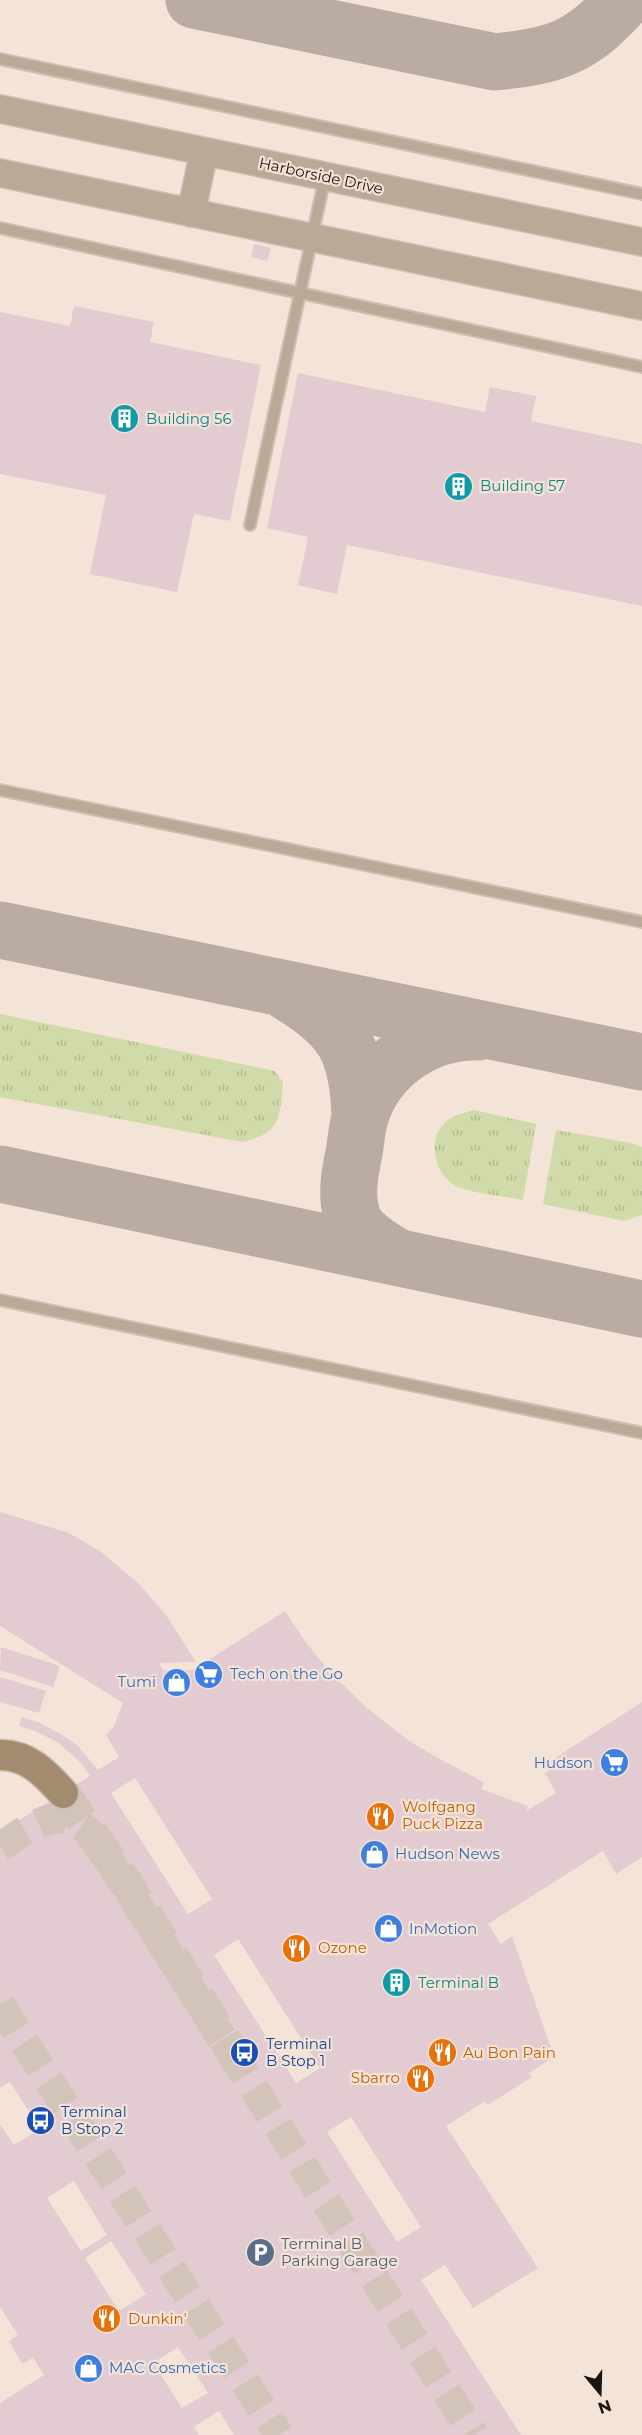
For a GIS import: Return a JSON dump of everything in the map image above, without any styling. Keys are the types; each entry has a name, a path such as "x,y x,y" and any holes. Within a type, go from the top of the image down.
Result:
{"main road":[{"path":"0,1755 20,1759 36,1766 63,1792"}],"street":[{"name":"Harborside Drive","path":"0,109 642,242"},
{"path":"191,213 204,152"},
{"path":"0,173 642,306"}],"lane":[{"path":"0,59 642,194"},
{"path":"250,525 325,176"},
{"path":"0,228 642,367"},
{"path":"0,790 642,922"},
{"path":"0,1300 642,1433"}],"green space":[{"path":"0,1014 275,1071 283,1082 279,1114 272,1128 265,1134 243,1142 0,1097"},
{"path":"474,1110 536,1124 523,1200 458,1187 450,1182 438,1165 435,1146 436,1136 441,1127 448,1120"},
{"path":"556,1130 642,1147 642,1215 624,1221 543,1204"}],"building":[{"path":"254,244 271,248 267,261 251,257"},
{"name":"Building 56","path":"74,306 154,322 150,342 261,365 230,521 194,514 177,592 90,574 106,495 0,474 0,312 70,326"},
{"name":"Building 57","path":"298,373 485,412 490,387 536,396 531,421 642,444 642,606 347,545 337,594 298,585 308,537 267,528"},
{"name":"Terminal B","path":"0,1512 69,1533 100,1551 139,1584 166,1615 196,1662 159,1663 163,1670 193,1670 285,1611 307,1644 330,1672 367,1708 409,1741 484,1782 481,1789 528,1806 526,1811 556,1793 545,1773 553,1768 549,1762 642,1702 642,1857 616,1874 603,1851 488,1924 501,1944 512,1936 554,2057 529,2073 532,2077 488,2105 485,2101 446,2126 538,2268 473,2308 445,2265 421,2280 521,2435 234,2435 219,2411 194,2427 199,2435 0,2435 0,2403 44,2375 33,2358 22,2364 9,2341 18,2335 0,2307 0,2124 14,2145 40,2129 10,2082 0,2088 0,1832 90,1776 81,1763 59,1743 19,1726 22,1717 38,1722 76,1744 98,1770 119,1757 106,1735 114,1726 123,1703 0,1626","holes":["135,1778 212,1899 188,1914 111,1793","238,1939 320,2068 296,2083 214,1955","351,2117 421,2227 397,2242 327,2132","74,2181 107,2235 81,2251 47,2198","111,2241 146,2294 119,2311 85,2258","178,2347 208,2393 182,2408 153,2363"]},
{"path":"1,1647 60,1666 53,1687 0,1670"},
{"path":"0,1677 46,1691 39,1713 0,1702"}],"taxiway":[{"path":"194,0 495,62 517,60 567,46 595,29 624,0"},
{"path":"0,930 642,1062"},
{"path":"287,992 322,1016 344,1042 356,1074 360,1117"},
{"path":"395,1256 362,1233 353,1220 351,1212 349,1182 357,1130 367,1098 390,1067 405,1055 439,1038 458,1033 478,1032"},
{"path":"0,1174 642,1309"}],"tunnel":[{"path":"63,1793 127,1884 238,2061"},
{"path":"0,1847 24,1831 47,1820 69,1820 94,1837 474,2435"},
{"path":"0,2005 279,2435"}],"place":[{"name":"Building 56","path":"125,419"},
{"name":"Building 57","path":"459,486"},
{"name":"Tech on the Go","path":"209,1674"},
{"name":"Tumi","path":"177,1682"},
{"name":"Hudson","path":"614,1763"},
{"name":"Wolfgang Puck Pizza","path":"381,1816"},
{"name":"Hudson News","path":"374,1854"},
{"name":"InMotion","path":"388,1929"},
{"name":"Ozone","path":"297,1948"},
{"name":"Terminal B","path":"397,1983"},
{"name":"Terminal B Stop 1","path":"245,2053"},
{"name":"Au Bon Pain","path":"442,2053"},
{"name":"Sbarro","path":"421,2078"},
{"name":"Terminal B Stop 2","path":"40,2121"},
{"name":"Terminal B Parking Garage","path":"260,2253"},
{"name":"Dunkin'","path":"107,2319"},
{"name":"MAC Cosmetics","path":"88,2368"}]}
